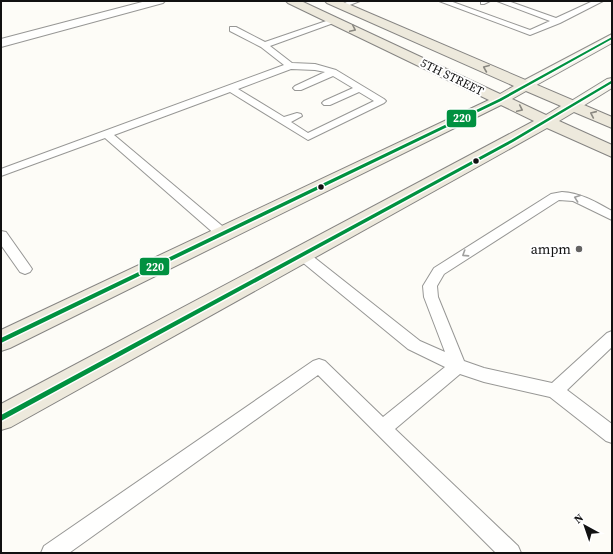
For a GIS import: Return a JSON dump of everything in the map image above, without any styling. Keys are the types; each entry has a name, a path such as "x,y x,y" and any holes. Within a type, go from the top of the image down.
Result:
{"main road":[{"name":"5TH STREET","path":"292,1 612,152"},
{"name":"5TH STREET","path":"336,3 612,123"},
{"path":"1,341 500,100 612,38"},
{"path":"1,418 546,122 612,82"}],"street":[{"path":"1,43 159,1"},
{"path":"96,6 108,15"}],"lane":[{"path":"336,3 356,1"},
{"path":"448,2 484,14 530,33 599,1"},
{"path":"501,4 510,4 557,21"},
{"path":"521,15 530,11"},
{"path":"264,45 335,21"},
{"path":"233,29 264,45 290,66"},
{"path":"1,162 5,172 290,66 315,67 333,72 381,101 308,137 232,88"},
{"path":"298,88 333,72"},
{"path":"327,103 360,88"},
{"path":"256,104 268,99"},
{"path":"284,122 297,116"},
{"path":"107,134 222,233"},
{"path":"458,366 431,297 430,286 439,271 555,196 574,196 612,216"},
{"path":"1,235 25,269"},
{"path":"301,254 414,344 458,366 484,375 555,391 612,435"},
{"path":"555,391 612,337"},
{"path":"50,553 319,366 511,553"},
{"path":"383,428 458,366"}],"transit line":[{"name":"220","path":"1,341 500,100 612,38"},
{"name":"220","path":"1,418 512,141 612,82"}],"place":[{"name":"ampm","path":"579,249"}]}
